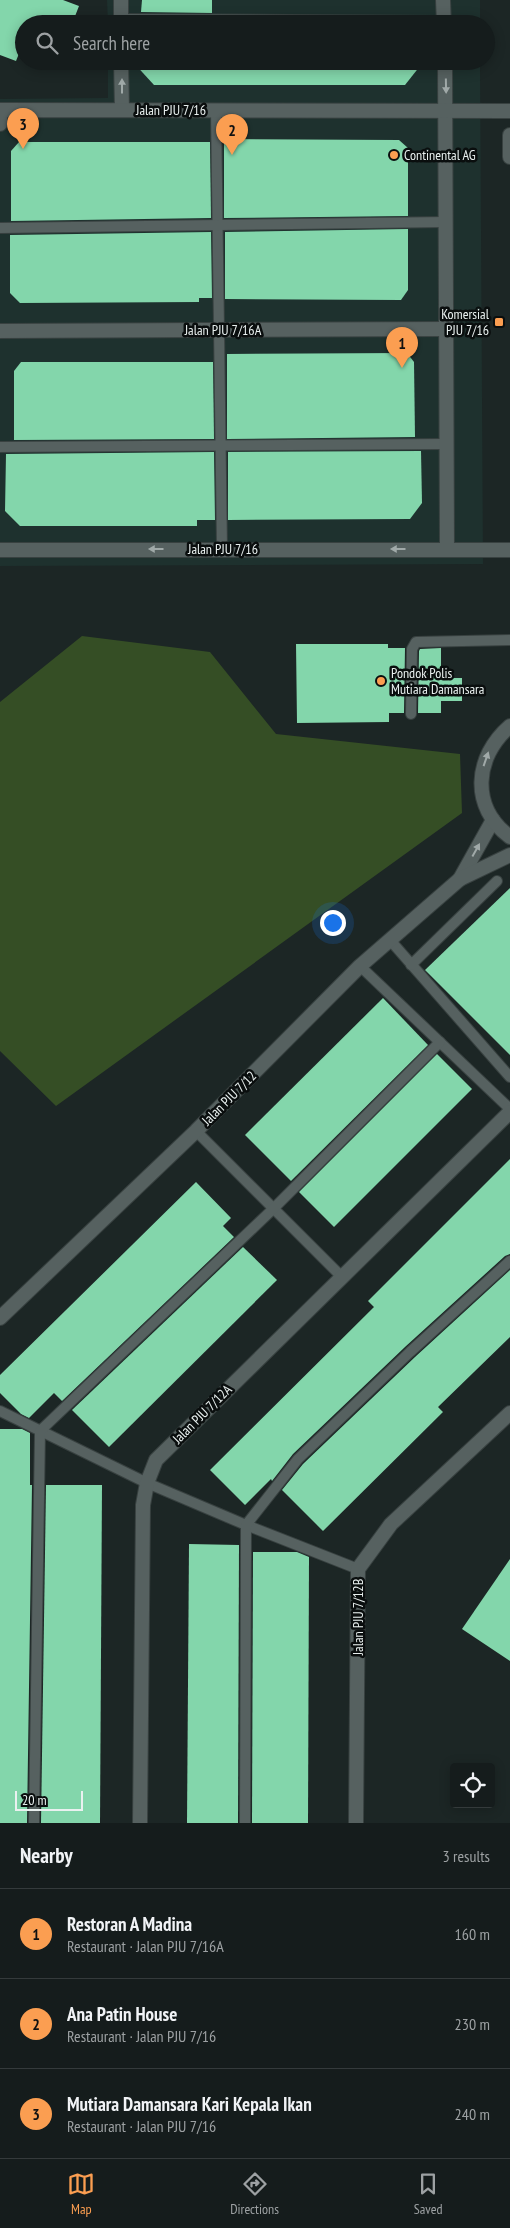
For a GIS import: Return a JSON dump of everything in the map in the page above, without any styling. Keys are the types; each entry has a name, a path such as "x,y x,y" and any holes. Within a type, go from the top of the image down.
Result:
{"street":[{"path":"121,0 121,15"},
{"path":"443,0 444,15"},
{"path":"121,70 122,110"},
{"path":"445,70 447,550"},
{"name":"Jalan PJU 7/16","path":"0,124 0,110 510,111"},
{"path":"510,135 510,158"},
{"name":"Jalan PJU 7/16A","path":"0,331 447,329"},
{"name":"Jalan PJU 7/16","path":"0,550 222,548 510,550"},
{"path":"510,726 497,737 486,756 481,778 484,800 493,820 510,837"},
{"name":"Jalan PJU 7/12","path":"460,879 493,820"},
{"name":"Jalan PJU 7/12","path":"0,1318 196,1131 360,966 460,879 510,855"},
{"name":"Jalan PJU 7/12A","path":"140,1823 143,1505 147,1483 156,1460 510,1110"},
{"name":"Jalan PJU 7/12B","path":"356,1823 358,1569 391,1524 510,1413"}],"lane":[{"path":"216,110 222,548"},
{"path":"0,228 446,222"},
{"path":"0,447 447,444"},
{"path":"411,714 412,649 416,642 510,640"},
{"path":"411,965 497,881"},
{"path":"390,940 510,1077"},
{"path":"360,966 510,1110"},
{"path":"34,1823 40,1431 273,1209 440,1042"},
{"path":"196,1131 341,1276"},
{"path":"245,1823 246,1525 298,1459 410,1352 510,1261"},
{"path":"0,1411 147,1483 246,1525 358,1569"}],"shaded area":[{"path":"107,0 480,0 480,15 108,15"},
{"path":"108,70 480,70 483,564 0,566 0,99 108,98"}],"green space":[{"path":"82,636 210,652 276,734 460,754 462,813 56,1106 0,1051 0,702"}],"building":[{"path":"0,0 63,0 79,6 76,15 15,15 15,61 0,55"},
{"path":"142,0 212,0 212,13 141,12"},
{"path":"140,70 417,70 405,85 154,85"},
{"path":"224,139 399,140 408,148 408,216 224,218"},
{"path":"19,142 210,142 211,218 11,221 11,151"},
{"path":"408,229 408,290 401,300 225,299 225,232"},
{"path":"211,232 212,298 199,298 199,302 20,303 10,293 10,235"},
{"path":"407,353 414,362 415,437 227,439 227,354"},
{"path":"21,362 213,362 214,439 14,440 14,371"},
{"path":"421,451 422,503 410,519 228,520 228,452"},
{"path":"214,452 215,520 197,520 197,526 20,526 5,511 6,454"},
{"path":"296,644 388,644 388,648 405,648 404,713 389,713 389,722 297,723"},
{"path":"441,648 441,678 462,678 462,701 441,701 441,713 418,713 419,651 420,649"},
{"path":"510,888 510,1055 425,970"},
{"path":"383,998 428,1045 291,1181 245,1135"},
{"path":"437,1054 472,1089 334,1227 299,1192"},
{"path":"510,1159 510,1254 505,1256 405,1347 293,1454 272,1481 271,1479 245,1505 210,1470 374,1307 368,1301"},
{"path":"196,1182 231,1218 223,1226 234,1237 62,1401 54,1393 29,1418 21,1414 0,1393 0,1375"},
{"path":"243,1247 277,1280 109,1447 72,1410"},
{"path":"510,1270 510,1337 438,1407 443,1412 323,1531 282,1490 303,1464"},
{"path":"0,1429 22,1429 30,1433 30,1485 32,1485 27,1823 0,1823"},
{"path":"46,1485 102,1485 100,1823 41,1823"},
{"path":"189,1544 239,1545 238,1823 187,1823"},
{"path":"253,1552 297,1552 309,1557 308,1823 252,1823"},
{"path":"510,1559 510,1661 462,1629"}],"place":[{"name":"Mutiara Damansara Kari Kepala Ikan","path":"23,149"},
{"name":"Ana Patin House","path":"232,155"},
{"name":"Continental AG","path":"394,155"},
{"name":"Komersial PJU 7/16","path":"499,322"},
{"name":"Restoran A Madina","path":"402,368"},
{"name":"Pondok Polis Mutiara Damansara","path":"381,681"}]}
